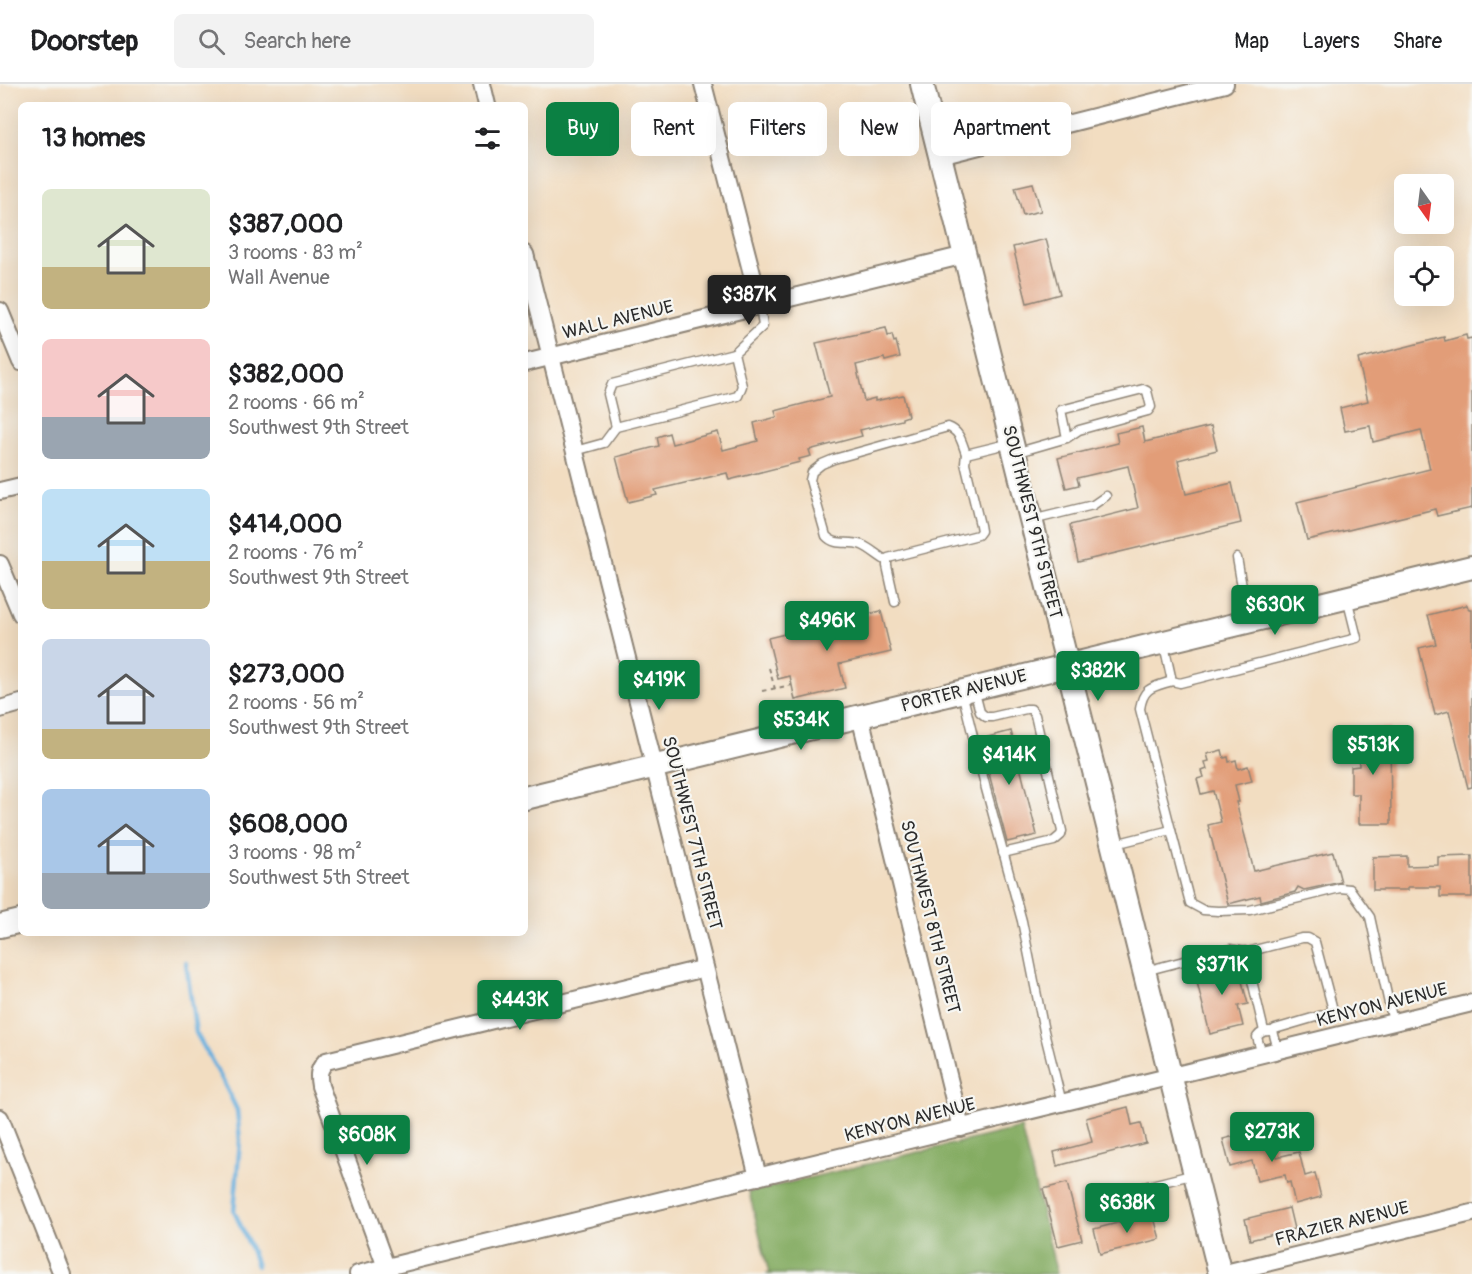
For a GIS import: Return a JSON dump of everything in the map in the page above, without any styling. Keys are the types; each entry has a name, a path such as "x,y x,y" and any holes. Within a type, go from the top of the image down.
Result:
{"main road":[{"name":"SOUTHWEST 9TH STREET","path":"922,84 931,120"},
{"name":"SOUTHWEST 9TH STREET","path":"940,156 1221,1274"},
{"name":"PORTER AVENUE","path":"528,797 1472,567"},
{"path":"0,926 18,922"}],"street":[{"path":"482,84 486,102"},
{"path":"703,84 760,306"},
{"path":"1071,123 1225,84"},
{"name":"WALL AVENUE","path":"528,362 965,255"},
{"name":"SOUTHWEST 7TH STREET","path":"528,266 758,1177"},
{"path":"0,311 18,355"},
{"path":"0,491 18,487"},
{"path":"0,564 18,607"},
{"path":"0,709 18,705"},
{"name":"SOUTHWEST 8TH STREET","path":"860,716 962,1128"},
{"path":"386,1267 320,1086 319,1069 326,1061 705,968"},
{"name":"KENYON AVENUE","path":"358,1274 1472,1003"},
{"path":"0,1118 62,1274"},
{"name":"FRAZIER AVENUE","path":"1221,1274 1472,1213"}],"lane":[{"path":"616,427 608,394 612,384 734,353 763,326 760,306"},
{"path":"575,451 604,443 616,427 738,396 742,386 734,353"},
{"path":"966,454 1067,438 1079,430 1148,411 1151,407 1147,391 1143,389 1060,410 1067,438"},
{"path":"886,561 893,556 978,535 981,531 965,463 966,454 958,433 954,429 948,427 834,459 822,464 812,472 810,480 826,536 835,543 860,544 886,561 895,602"},
{"path":"1031,520 1093,505 1106,496"},
{"path":"1237,558 1245,598 1250,611 1257,619"},
{"path":"1347,597 1357,638 1180,683 1172,681 1152,687 1145,692 1140,709 1190,903 1203,910 1250,910 1340,888 1350,889 1370,917 1393,1022"},
{"path":"1163,642 1172,681"},
{"path":"968,690 1003,853 1022,921 1044,1031 1062,1104"},
{"path":"968,690 986,717 1031,709 1035,715 1062,831 1061,835 1054,840 1003,853"},
{"path":"1113,845 1171,830"},
{"path":"1144,971 1230,949 1245,951 1302,938 1316,942 1333,1010 1260,1033 1257,1037 1270,1053"},
{"path":"1245,951 1269,1031 1270,1053"},
{"path":"1092,1200 1195,1174"}],"path":[{"path":"769,668 775,689"},
{"path":"762,691 792,685"}],"green space":[{"path":"1021,1128 1057,1274 766,1274 769,1273 749,1192"}],"building":[{"path":"1033,183 1041,211 1023,215 1015,187"},
{"path":"1046,239 1060,294 1027,303 1013,247"},
{"path":"886,328 888,336 892,335 894,342 896,341 900,357 885,361 884,358 856,365 864,401 903,395 908,416 902,420 860,430 862,436 809,450 811,456 799,459 800,462 729,480 727,473 655,490 657,495 628,502 616,457 659,446 657,437 669,433 672,444 718,432 723,450 758,441 754,423 777,417 775,411 830,397 816,343"},
{"path":"1466,335 1467,339 1472,338 1472,508 1437,516 1435,509 1307,540 1297,502 1430,469 1421,430 1373,442 1370,426 1345,431 1340,408 1368,401 1358,359 1444,337 1445,341"},
{"path":"1211,426 1217,450 1178,460 1186,494 1232,483 1241,523 1078,562 1070,525 1138,508 1128,466 1077,478 1079,485 1066,488 1058,458 1118,443 1116,433 1142,427 1145,442"},
{"path":"1467,605 1469,610 1472,610 1472,787 1468,788 1449,711 1435,715 1419,648 1436,644 1428,615"},
{"path":"881,611 891,652 839,664 845,688 795,700 790,676 778,679 768,638"},
{"path":"1358,728 1390,728 1391,824 1359,824 1359,794 1351,794 1351,767 1359,766"},
{"path":"1011,731 1037,835 1007,842 980,739"},
{"path":"1222,750 1224,758 1228,757 1229,762 1236,760 1238,769 1248,766 1252,781 1235,785 1239,802 1236,802 1254,871 1333,852 1341,882 1304,890 1298,887 1295,892 1261,901 1260,896 1228,904 1208,825 1221,822 1213,791 1201,794 1197,779 1204,777 1202,771 1207,769 1205,762 1209,761 1207,754"},
{"path":"1407,856 1407,866 1438,865 1438,857 1472,856 1472,897 1440,897 1440,887 1373,890 1373,857"},
{"path":"1229,961 1230,964 1237,963 1248,1004 1238,1006 1243,1026 1210,1034 1194,970"},
{"path":"1128,1107 1132,1125 1141,1123 1146,1143 1057,1166 1054,1152 1092,1142 1086,1118"},
{"path":"1270,1127 1277,1157 1299,1152 1305,1176 1315,1173 1321,1197 1295,1204 1290,1182 1287,1183 1285,1175 1257,1181 1252,1161 1230,1167 1223,1139"},
{"path":"1067,1183 1082,1240 1058,1246 1043,1189"},
{"path":"1289,1208 1294,1229 1250,1240 1245,1219"},
{"path":"1153,1214 1160,1239 1100,1254 1094,1229"}],"waterway":[{"path":"186,963 196,1033 237,1110 240,1141 234,1211 257,1266"}]}
